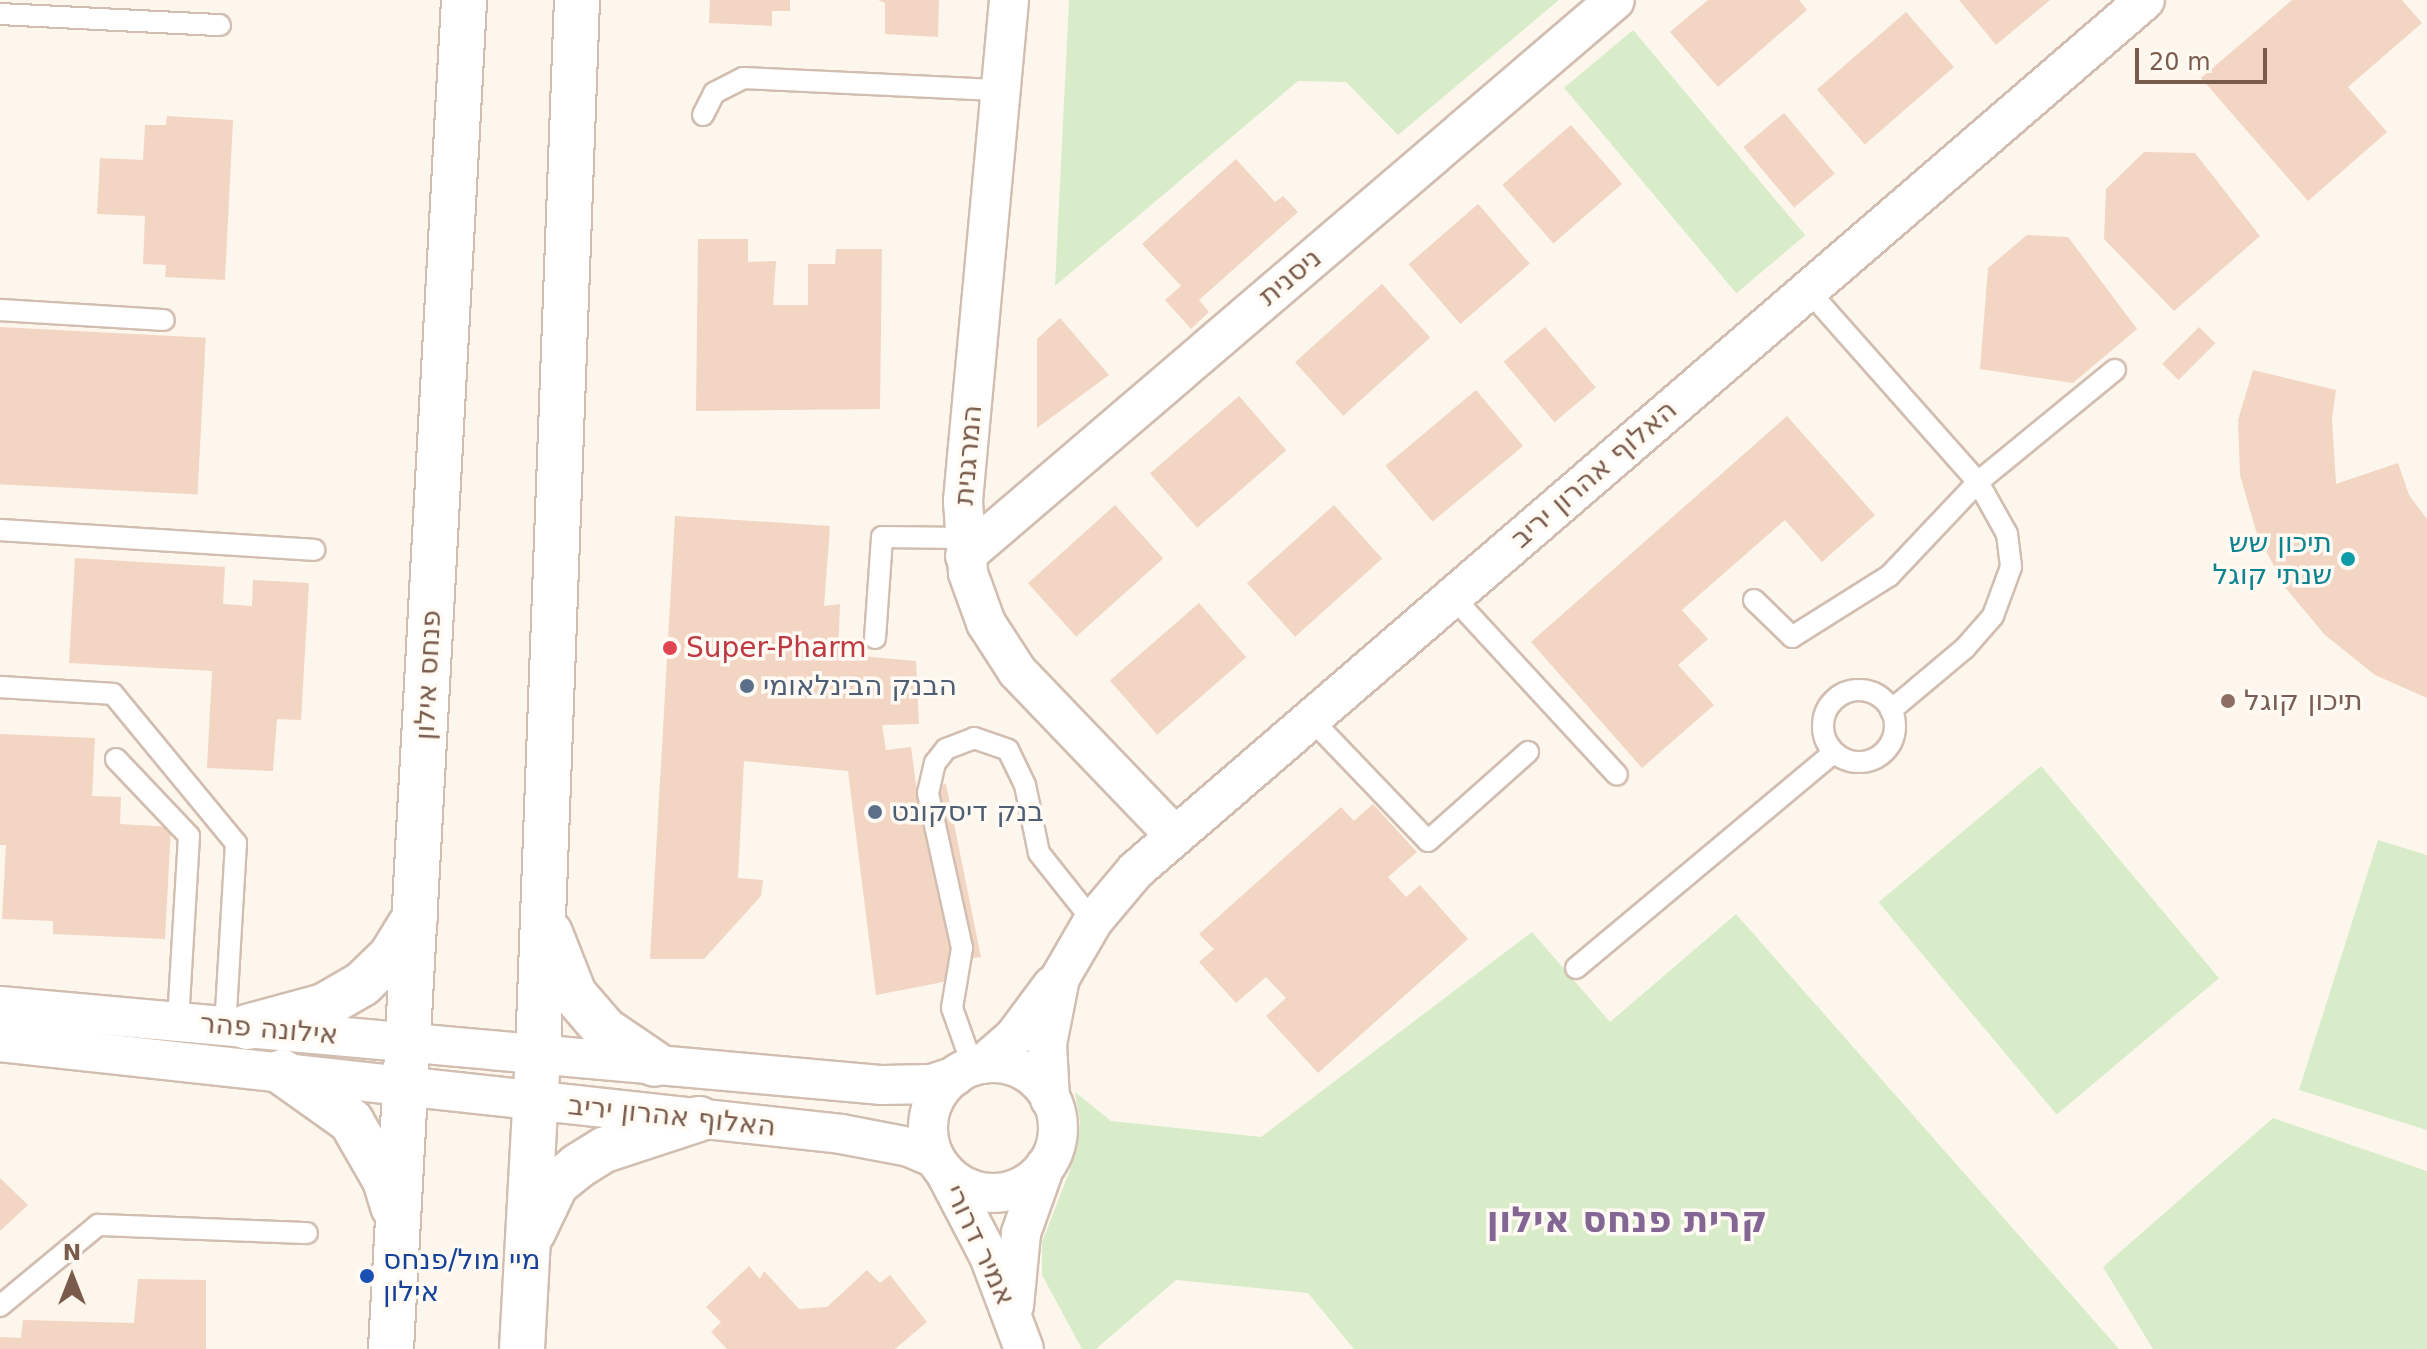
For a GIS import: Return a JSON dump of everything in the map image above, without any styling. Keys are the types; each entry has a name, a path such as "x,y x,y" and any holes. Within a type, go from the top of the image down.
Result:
{"street":[{"name":"פנחס אילון","path":"391,1349 464,0"},
{"path":"522,1349 544,915 577,0"},
{"name":"המרגנית","path":"1009,0 964,547 978,607 1011,663 1174,835"},
{"name":"ניסנית","path":"964,547 1615,0"},
{"name":"האלוף אהרון יריב","path":"538,1053 882,1085 931,1084 970,1069 1022,1028 1093,921 1174,835 2145,0"},
{"path":"544,915 574,994 605,1030 655,1064"},
{"path":"236,1026 324,1006 362,984 391,956 415,917"},
{"name":"האלוף אהרון יריב","path":"1050,1099 1048,1030 1065,967"},
{"name":"אילונה פהר","path":"0,1006 538,1053"},
{"name":"אילונה פהר","path":"0,1042 405,1088"},
{"path":"970,1069 1023,1071 1050,1099 1057,1139 1045,1166 1023,1186 993,1193 963,1186 938,1162 929,1118 935,1099 970,1069"},
{"path":"282,1072 351,1121 385,1180 398,1225"},
{"name":"האלוף אהרון יריב","path":"405,1088 841,1134 909,1147 938,1162"},
{"path":"527,1249 556,1184 578,1166 604,1150 699,1119"},
{"name":"אמיר דרורי","path":"938,1162 989,1256 1020,1337"},
{"name":"אמיר דרורי","path":"1020,1337 1021,1233 1045,1166"}],"lane":[{"path":"0,14 220,25"},
{"path":"703,115 714,93 743,78 1001,90"},
{"path":"1808,290 1978,482 2007,534 2011,567 2002,600 1965,648 1891,710"},
{"path":"0,310 164,320"},
{"path":"1754,600 1792,637 1889,576 1978,482 2115,370"},
{"path":"0,530 314,550"},
{"path":"875,638 882,537 964,547"},
{"path":"1452,596 1617,775"},
{"path":"0,687 113,694 236,843 236,1026"},
{"path":"1864,691 1891,710 1894,732 1880,755 1859,762 1834,752 1823,720 1837,697 1864,691"},
{"path":"1310,718 1428,841 1528,752"},
{"path":"970,1069 952,1008 962,948 928,793 935,763 946,749 974,738 1008,750 1025,785 1039,853 1093,921"},
{"path":"1576,968 1834,752"},
{"path":"116,759 189,836 178,1021"},
{"path":"0,1306 98,1225 307,1233"}],"green space":[{"path":"1069,0 1559,0 1398,135 1346,82 1298,81 1055,286"},
{"path":"1633,30 1805,235 1736,293 1564,88"},
{"path":"2041,766 2219,978 2057,1114 1879,902"},
{"path":"2378,840 2427,855 2427,1130 2299,1090"},
{"path":"1736,914 2119,1349 1354,1349 1308,1293 1176,1280 1096,1349 1082,1349 1042,1275 1042,1242 1070,1170 1080,1123 1075,1092 1111,1121 1261,1137 1532,932 1610,1022"},
{"path":"2273,1118 2427,1171 2427,1349 2153,1349 2103,1267"}],"building":[{"path":"710,0 790,0 790,11 772,11 772,26 709,23"},
{"path":"878,0 939,0 938,37 885,34 885,3"},
{"path":"1708,0 1799,0 1807,10 1718,87 1670,32"},
{"path":"1959,0 2050,0 1996,45"},
{"path":"2292,0 2402,0 2422,23 2348,87 2387,132 2308,201 2201,78"},
{"path":"1906,12 1954,67 1865,145 1817,89"},
{"path":"1784,113 1835,174 1794,208 1743,147"},
{"path":"167,116 233,120 225,280 165,277 166,265 143,264 145,216 97,214 100,158 143,160 145,125 166,125"},
{"path":"1571,125 1622,184 1553,244 1502,185"},
{"path":"2144,152 2195,153 2260,236 2174,311 2104,239 2106,189"},
{"path":"1236,159 1275,202 1283,196 1298,212 1199,300 1209,312 1191,329 1165,300 1181,286 1142,244"},
{"path":"1478,204 1530,264 1460,324 1409,264"},
{"path":"2027,235 2068,237 2137,329 2073,383 1980,369 1988,268"},
{"path":"698,239 748,239 748,262 776,261 773,305 808,305 808,264 835,264 836,249 882,249 880,409 696,411"},
{"path":"1382,284 1430,338 1343,416 1295,362"},
{"path":"1060,318 1109,375 1037,428 1037,339"},
{"path":"0,327 206,338 198,495 0,484"},
{"path":"1545,327 1596,388 1554,422 1504,362"},
{"path":"2199,327 2215,343 2178,380 2162,364"},
{"name":"תיכון שש שנתי קוגל","path":"2253,370 2336,390 2332,418 2336,484 2398,463 2409,495 2427,519 2427,698 2375,675 2325,635 2284,586 2256,531 2240,475 2238,420"},
{"path":"1476,390 1523,446 1433,522 1386,466"},
{"path":"1239,396 1286,450 1197,528 1150,473"},
{"path":"1787,416 1875,515 1822,562 1785,520 1682,610 1708,639 1678,665 1714,705 1642,768 1531,642"},
{"path":"1115,505 1163,559 1076,637 1028,583"},
{"path":"1334,505 1382,559 1295,637 1247,583"},
{"path":"675,516 830,526 824,606 840,604 838,654 916,661 919,724 882,725 886,750 911,747 917,792 946,784 981,957 965,959 969,977 876,995 848,771 744,761 738,878 763,880 761,896 704,959 650,959"},
{"path":"75,558 225,567 223,604 252,606 253,580 309,583 301,720 277,719 273,771 207,768 212,671 69,663"},
{"path":"1199,603 1246,657 1157,735 1110,680"},
{"path":"0,734 95,738 92,796 121,797 120,824 171,827 165,939 53,934 53,921 2,919 6,845 0,845"},
{"path":"1373,804 1417,852 1388,877 1406,897 1420,885 1468,939 1318,1073 1266,1016 1286,998 1266,977 1236,1003 1199,962 1214,949 1199,934 1341,807 1354,821"},
{"path":"0,1178 28,1205 0,1231"},
{"path":"749,1266 760,1279 764,1271 799,1309 827,1307 867,1270 880,1283 890,1275 927,1322 895,1349 727,1349 711,1332 721,1322 706,1307"},
{"path":"138,1279 206,1280 206,1349 0,1349 0,1337 21,1338 23,1320 134,1323"}],"place":[{"name":"תיכון שש שנתי קוגל","path":"2348,559"},
{"name":"Super-Pharm","path":"670,648"},
{"name":"הבנק הבינלאומי","path":"747,686"},
{"name":"תיכון קוגל","path":"2228,701"},
{"name":"בנק דיסקונט","path":"875,812"},
{"name":"מיי מול/פנחס אילון","path":"367,1276"}],"district":[{"name":"קרית פנחס אילון","path":"1627,1220"}]}
